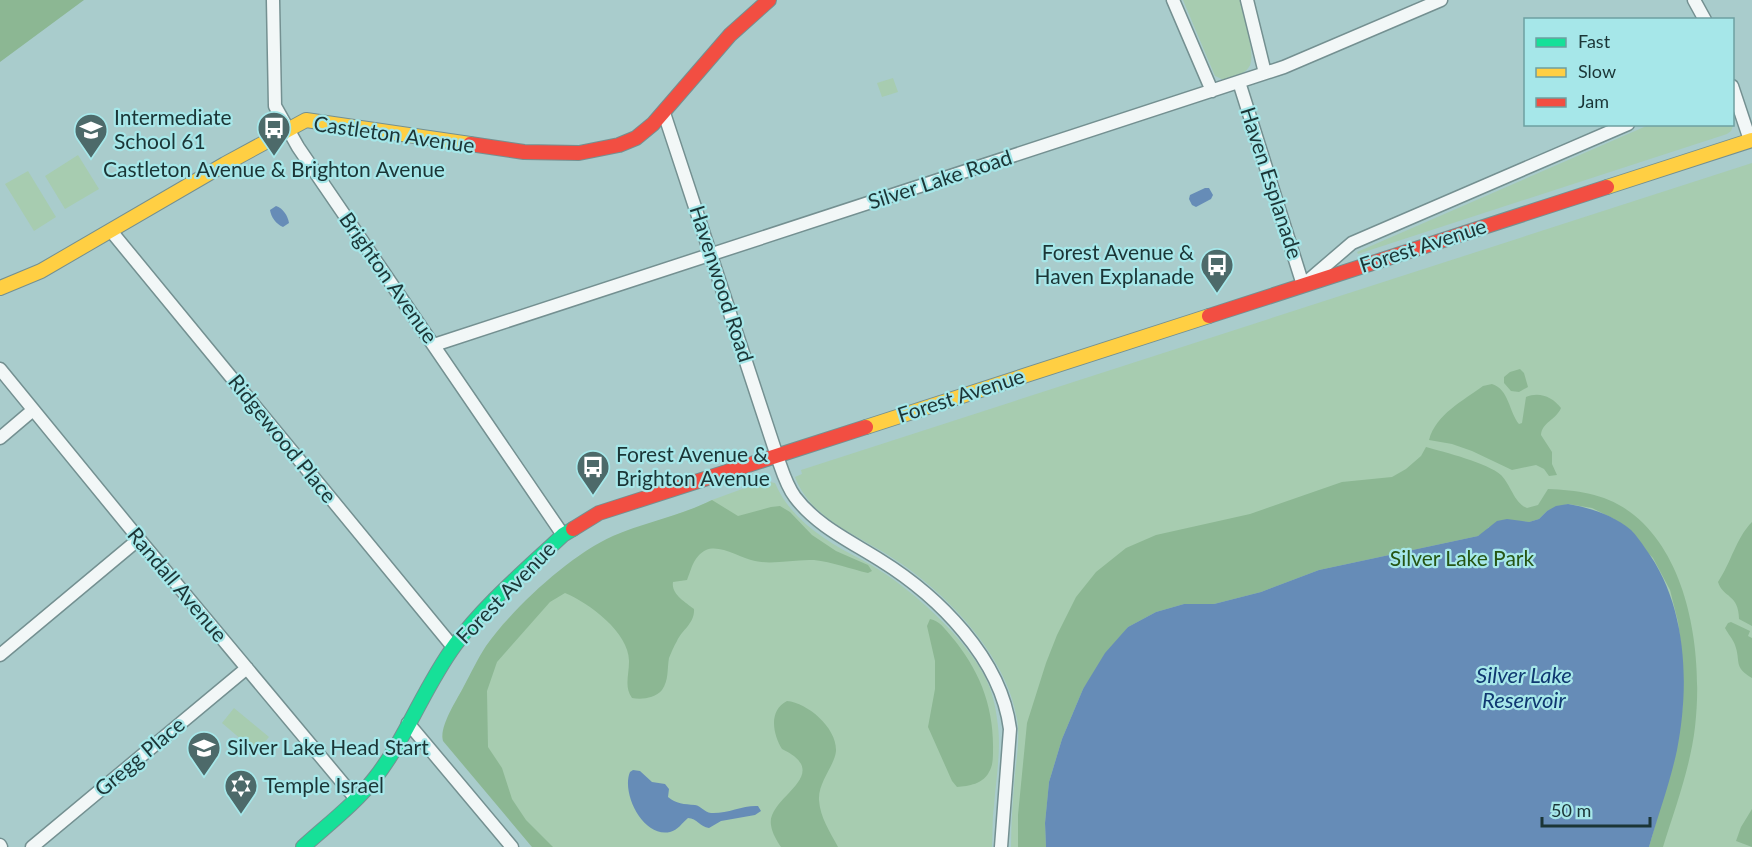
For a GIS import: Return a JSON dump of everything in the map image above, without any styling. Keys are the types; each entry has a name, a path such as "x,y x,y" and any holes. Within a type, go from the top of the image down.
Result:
{"main road":[{"name":"Castleton Avenue","path":"0,288 41,271 306,120 511,151 538,153 579,153 601,150 624,143 646,131 730,35 769,0"},
{"name":"Forest Avenue","path":"303,847 356,799 390,756 453,647 470,625 563,535 599,513 1751,140"}],"street":[{"name":"Brighton Avenue","path":"273,0 275,106 287,130 563,535"},
{"name":"Haven Esplanade","path":"1173,0 1212,92"},
{"name":"Haven Esplanade","path":"1247,0 1265,73"},
{"name":"Silver Lake Road","path":"434,345 1212,92 1284,67 1441,0"},
{"path":"1694,0 1704,18"},
{"name":"Haven Esplanade","path":"1239,82 1303,285"},
{"path":"1734,92 1751,140"},
{"name":"Havenwood Road","path":"664,113 777,456 790,489 812,516 828,529 903,575 928,594 964,634 992,674 1003,698 1010,729 1001,847"},
{"path":"1303,285 1352,243 1623,126"},
{"name":"Ridgewood Place","path":"111,231 453,647"},
{"name":"Randall Avenue","path":"0,369 356,799"},
{"path":"0,438 33,410"},
{"path":"0,655 139,539"},
{"name":"Gregg Place","path":"32,847 247,668"},
{"path":"408,723 512,847"}],"green space":[{"path":"0,0 84,0 0,62"},
{"path":"1183,0 1240,0 1249,34 1251,53 1251,61 1247,70 1224,80 1215,76"},
{"path":"893,78 898,92 882,97 877,83"},
{"path":"1646,126 1733,126 1727,134 1358,254 1357,252"},
{"path":"78,155 99,189 65,209 45,176"},
{"name":"Silver Lake Park","path":"1752,163 1752,847 1011,847 1018,726 1011,695 1001,671 970,626 932,587 891,557 836,524 812,504 802,492 795,477 802,474 801,470"},
{"path":"28,171 56,217 34,231 5,184"},
{"path":"1520,369 1524,373 1528,387 1519,392 1511,391 1504,383 1504,377"},
{"path":"1492,384 1502,391 1519,424 1522,423 1526,397 1531,395 1545,396 1561,408 1544,427 1541,435 1552,452 1552,464 1557,475 1549,476 1544,469 1536,465 1512,470 1472,451 1452,444 1429,440 1444,415 1483,386"},
{"path":"1426,447 1465,458 1495,471 1501,475 1519,502 1527,508 1538,505 1548,489 1570,490 1611,501 1630,512 1651,531 1667,555 1688,610 1697,671 1697,700 1690,758 1663,847 1649,847 1676,751 1683,705 1682,654 1678,622 1670,590 1653,558 1614,519 1592,508 1568,504 1547,511 1539,519 1529,522 1519,521 1489,527 1478,536 1319,570 1261,592 1214,604 1184,604 1156,612 1128,627 1083,689 1062,739 1049,782 1045,823 1046,847 1018,847 1018,815 1027,723 1057,635 1076,597 1096,572 1126,548 1156,535 1250,514 1342,482 1392,477 1421,456"},
{"path":"764,481 775,483 791,509 812,529 836,546 879,570 917,598 953,633 981,670 992,695 998,730 999,752 992,847 532,847 442,737 451,710 485,648 503,624 556,574 583,553 613,536"},
{"path":"712,500 738,516 780,506 790,512 812,535 836,551 868,565 872,571 868,573 814,560 762,562 724,550 706,550 696,559 687,580 673,582 676,594 694,609 694,614 669,658 667,678 662,690 652,697 644,698 632,698 630,694 628,651 616,630 585,604 565,593 550,602 497,662 487,691 488,747 502,768 512,799 526,820 553,847 532,847 443,741 442,735 446,721 453,706 483,651 497,631 561,569 613,536"},
{"path":"1752,522 1752,626 1739,619 1734,601 1723,591 1718,582 1742,535"},
{"path":"930,619 942,625 970,662 988,703 993,734 992,764 983,779 971,785 957,787 952,781 928,727 935,689 935,661 927,626"},
{"path":"1731,622 1750,631 1748,636 1752,638 1752,678 1740,667 1735,645 1725,628"},
{"path":"787,701 804,706 820,718 835,742 835,756 821,787 819,800 823,818 838,847 781,847 772,831 772,815 801,777 802,768 797,759 782,749 776,737 775,717 781,705"},
{"path":"234,708 269,737 256,752 222,723"},
{"path":"1752,809 1752,847 1736,841"}],"water":[{"path":"1209,188 1213,195 1211,199 1196,207 1192,205 1190,195"},
{"path":"276,206 283,210 289,223 283,227 276,222 270,210"},
{"name":"Silver Lake Reservoir","path":"1568,504 1609,516 1633,532 1659,570 1670,594 1677,619 1684,672 1681,725 1674,762 1649,847 1046,847 1045,823 1049,782 1062,739 1083,689 1105,653 1128,627 1156,612 1184,604 1214,604 1261,592 1319,570 1478,536 1497,521 1507,519 1529,522 1539,519 1556,506"},
{"path":"640,771 652,782 665,784 669,789 668,797 680,803 717,813 752,806 758,806 761,811 755,815 721,821 709,828 688,818 673,831 660,832 651,828 636,812 628,781 630,772"}],"traffic: fast":[{"path":"303,847 350,805 375,778 397,746 444,661 479,615 563,535 573,529"}],"traffic: slow":[{"path":"0,288 41,271 225,164 306,120 470,144"},
{"path":"1607,187 1752,140"},
{"path":"866,427 1209,316"}],"traffic: jam":[{"path":"470,144 524,152 579,153 619,145 636,138 653,124 730,35 769,0"},
{"path":"1209,316 1607,187"},
{"path":"573,529 599,513 866,427"}],"place":[{"name":"Castleton Avenue & Brighton Avenue","path":"274,157"},
{"name":"Intermediate School 61","path":"91,159"},
{"name":"Forest Avenue & Haven Explanade","path":"1217,294"},
{"name":"Forest Avenue & Brighton Avenue","path":"593,496"},
{"name":"Silver Lake Head Start","path":"204,777"},
{"name":"Temple Israel","path":"241,815"}]}
